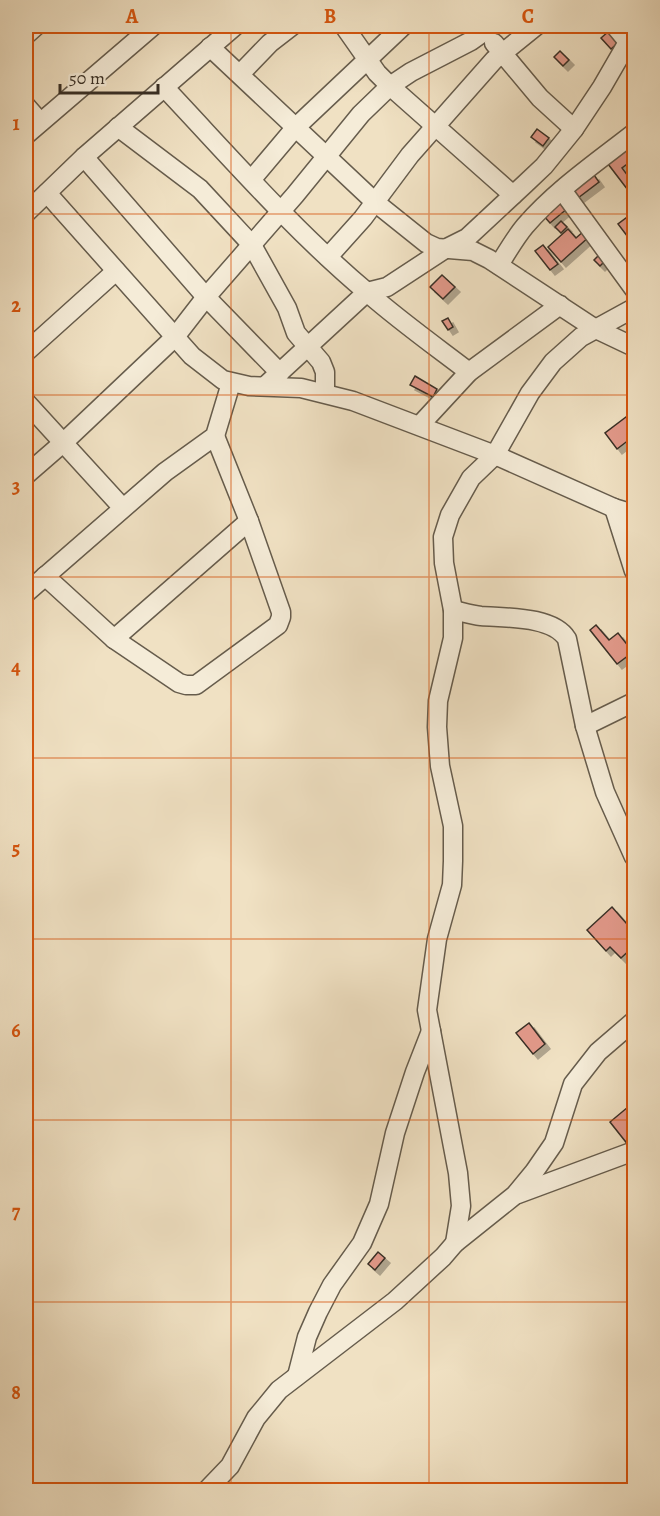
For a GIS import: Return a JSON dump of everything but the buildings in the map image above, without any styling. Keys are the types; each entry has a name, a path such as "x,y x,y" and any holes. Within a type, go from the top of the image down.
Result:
{"street":[{"path":"26,35 36,26"},
{"path":"26,135 153,26"},
{"path":"26,213 84,157 235,26"},
{"path":"240,74 270,43 292,26"},
{"path":"344,26 366,58 390,86 513,195"},
{"path":"252,179 295,128 366,58 403,26"},
{"path":"328,256 376,203 410,155 501,53 536,26"},
{"path":"266,386 367,292 387,288 445,249 467,238 544,166 574,129 631,45 615,26"},
{"path":"26,475 175,337 206,297 361,114 390,86 411,72 489,29 501,53 540,98 574,129"},
{"path":"210,47 376,203 426,243 437,248 473,251 499,265 594,328 634,347"},
{"path":"164,87 281,211 328,256 367,292 470,372"},
{"path":"26,106 40,122"},
{"path":"118,127 200,189 252,245 287,308 296,333 321,362 325,372 325,393"},
{"path":"499,265 524,228 562,190 634,133"},
{"path":"84,157 206,297 280,373"},
{"path":"562,190 634,289"},
{"path":"47,194 192,356 212,373 231,383 301,388 325,393 420,425 495,455 614,508 634,514"},
{"path":"26,352 116,271"},
{"path":"420,425 470,372 560,305"},
{"path":"455,1243 461,1206 458,1173 427,1010 437,939 452,885 453,826 440,766 437,727 438,701 453,638 453,610 444,563 443,537 450,515 471,478 495,455 530,393 553,362 594,328 634,308"},
{"path":"45,576 114,639 179,683 191,686 196,685 278,625 282,617 281,612 216,436 231,383"},
{"path":"26,402 122,507"},
{"path":"26,593 122,507 165,472 216,436"},
{"path":"614,508 634,571"},
{"path":"114,639 249,521"},
{"path":"453,610 533,621 563,632 567,639 585,726 606,792 634,857"},
{"path":"585,726 634,702"},
{"path":"207,1491 230,1466 256,1418 279,1390 395,1301 455,1243 515,1195 534,1173 554,1143 573,1084 597,1052 634,1021"},
{"path":"297,1376 307,1337 318,1312 332,1286 362,1243 379,1204 395,1133 431,1031"},
{"path":"515,1195 634,1151"},
{"path":"227,1491 230,1466"}]}
